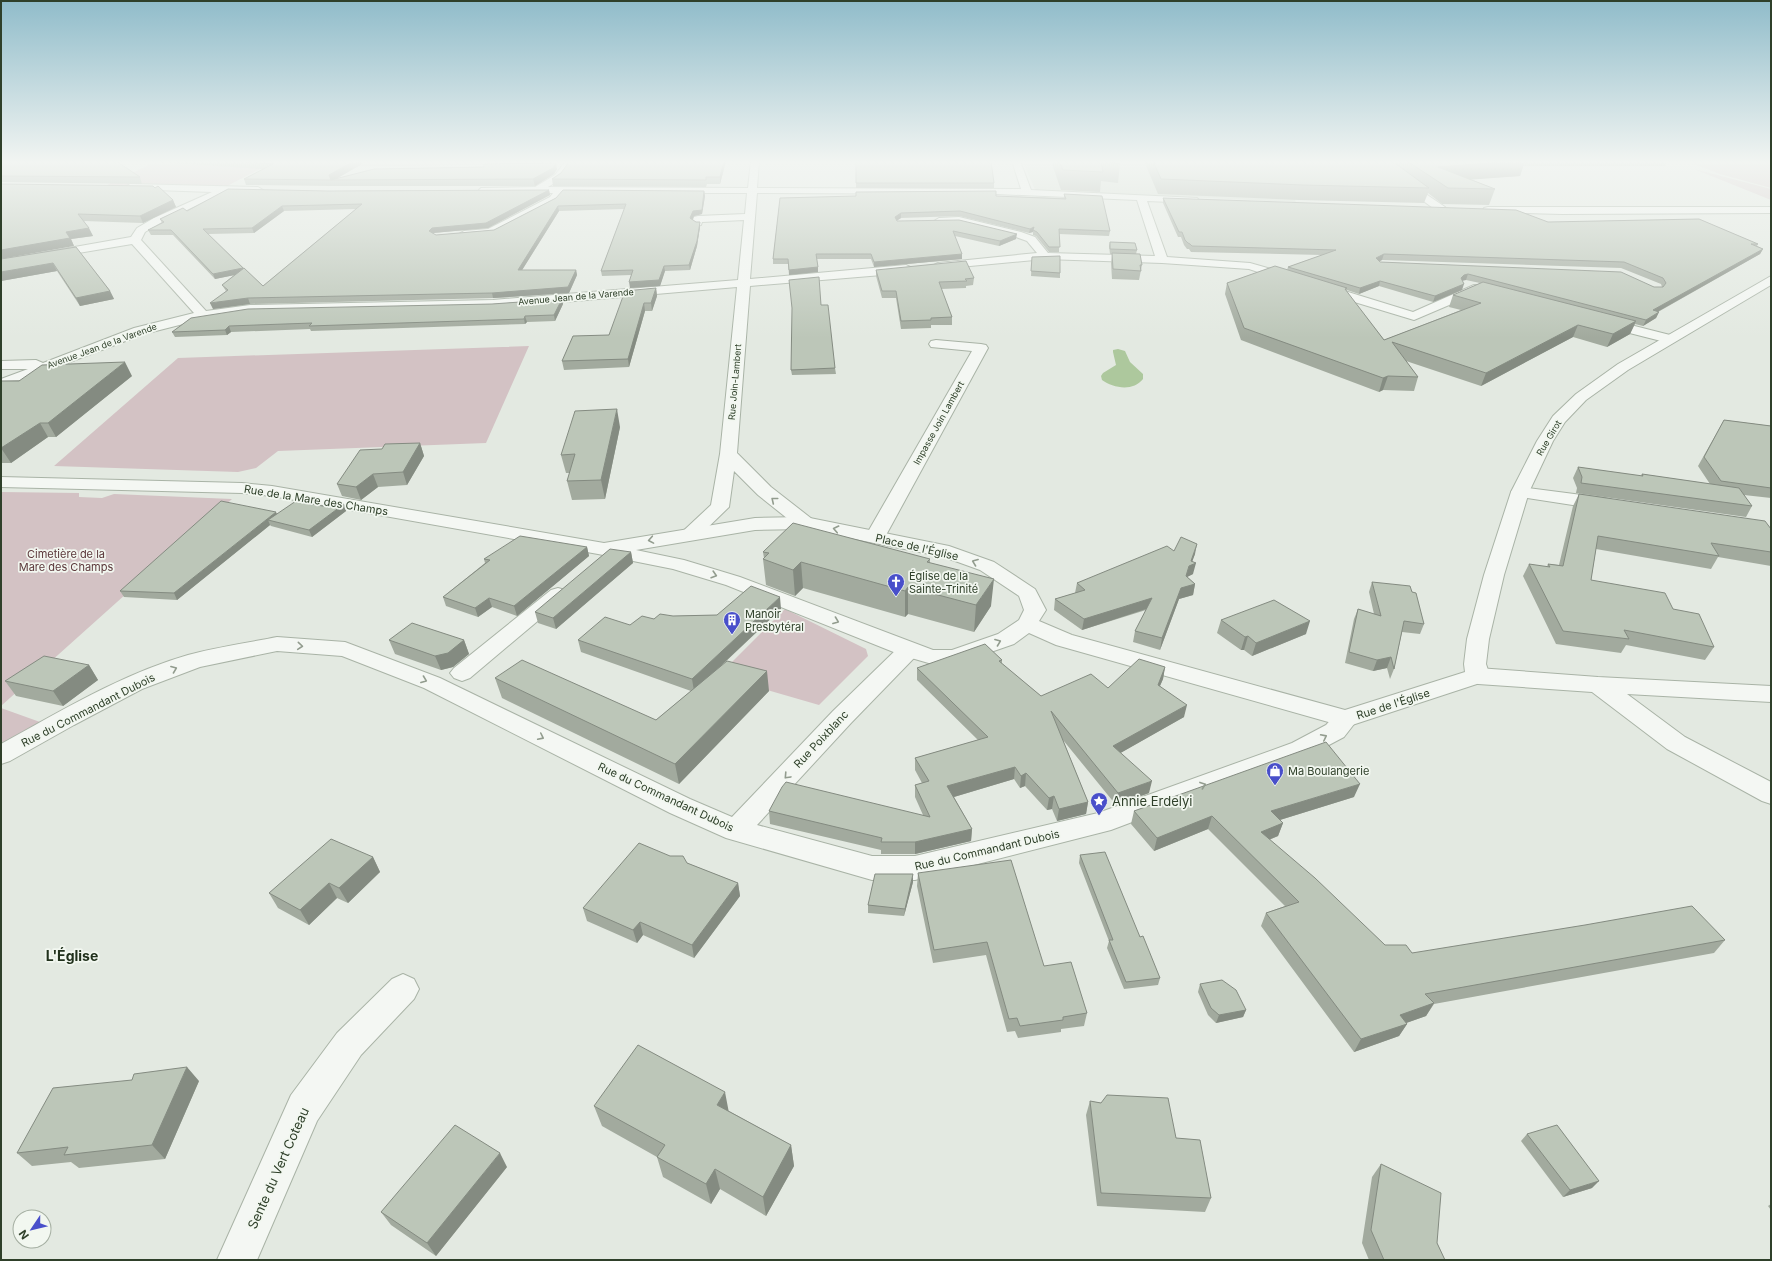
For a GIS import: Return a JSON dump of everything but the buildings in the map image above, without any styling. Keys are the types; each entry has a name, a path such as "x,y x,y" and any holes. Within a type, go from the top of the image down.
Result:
{"street":[{"path":"1,263 134,240 141,230 158,220"},
{"path":"452,235 490,232 513,220"},
{"name":"Rue Join-Lambert","path":"690,534 720,507 728,454 750,220"},
{"path":"930,221 959,220 1017,234 1031,239 1045,256"},
{"path":"1149,220 1162,260"},
{"path":"134,240 203,315"},
{"name":"Avenue Jean de la Varende","path":"1,384 139,331 203,315 250,309 493,304 744,284 1045,256 1162,260 1250,266 1414,316 1479,288"},
{"name":"Rue Girot","path":"1478,676 1476,664 1478,639 1494,575 1520,492 1545,441 1559,419 1581,397 1622,367 1771,280"},
{"path":"1458,282 1494,292"},
{"path":"1590,318 1669,339"},
{"name":"Impasse Join Lambert","path":"875,537 981,348 936,344"},
{"path":"1,365 53,364"},
{"path":"728,454 741,470 774,500 805,522"},
{"name":"Rue de la Mare des Champs","path":"1,482 272,490 602,555 677,564"},
{"path":"1520,492 1622,507"},
{"name":"Place de l'Église","path":"690,534 755,524 805,522 949,552 987,566 1028,592 1035,610 1027,624"},
{"path":"690,534 680,542 674,550 674,556 677,564 733,581 909,650 932,657 954,657 1006,639 1027,624"},
{"name":"Rue de la Mare des Champs","path":"602,555 690,534"},
{"path":"462,673 575,580"},
{"name":"Rue de l'Église","path":"1027,624 1064,640 1346,719 1478,676 1598,685 1771,694"},
{"name":"Rue du Commandant Dubois","path":"1,755 65,719 134,684 194,661 277,644 345,649 432,683 680,806 736,830 872,868 915,868 1101,823 1301,749 1335,731 1346,719"},
{"name":"Rue Poixblanc","path":"736,830 842,717 909,650"},
{"path":"1598,685 1676,743 1771,794"},
{"name":"Sente du Vert Coteau","path":"237,1260 304,1108 349,1044 403,989"}],"green space":[{"path":"529,346 486,443 278,451 256,468 238,472 54,466 178,358"},
{"name":"Cimetière de la Mare des Champs","path":"1,492 79,493 79,497 102,498 114,494 232,499 1,706"},
{"path":"785,609 866,649 868,656 819,705 743,683 720,674"},
{"path":"1,708 40,722 1,745"}],"shaded area":[{"path":"1118,349 1125,351 1130,362 1143,374 1143,379 1134,386 1117,387 1102,380 1101,376 1103,373 1116,365 1113,350"}],"place":[{"name":"Église de la Sainte-Trinité","path":"896,597"},
{"name":"Manoir Presbytéral","path":"732,635"},
{"name":"Ma Boulangerie","path":"1275,786"},
{"name":"Annie Erdelyi","path":"1099,816"}],"district":[{"name":"L'Église","path":"72,956"}]}
